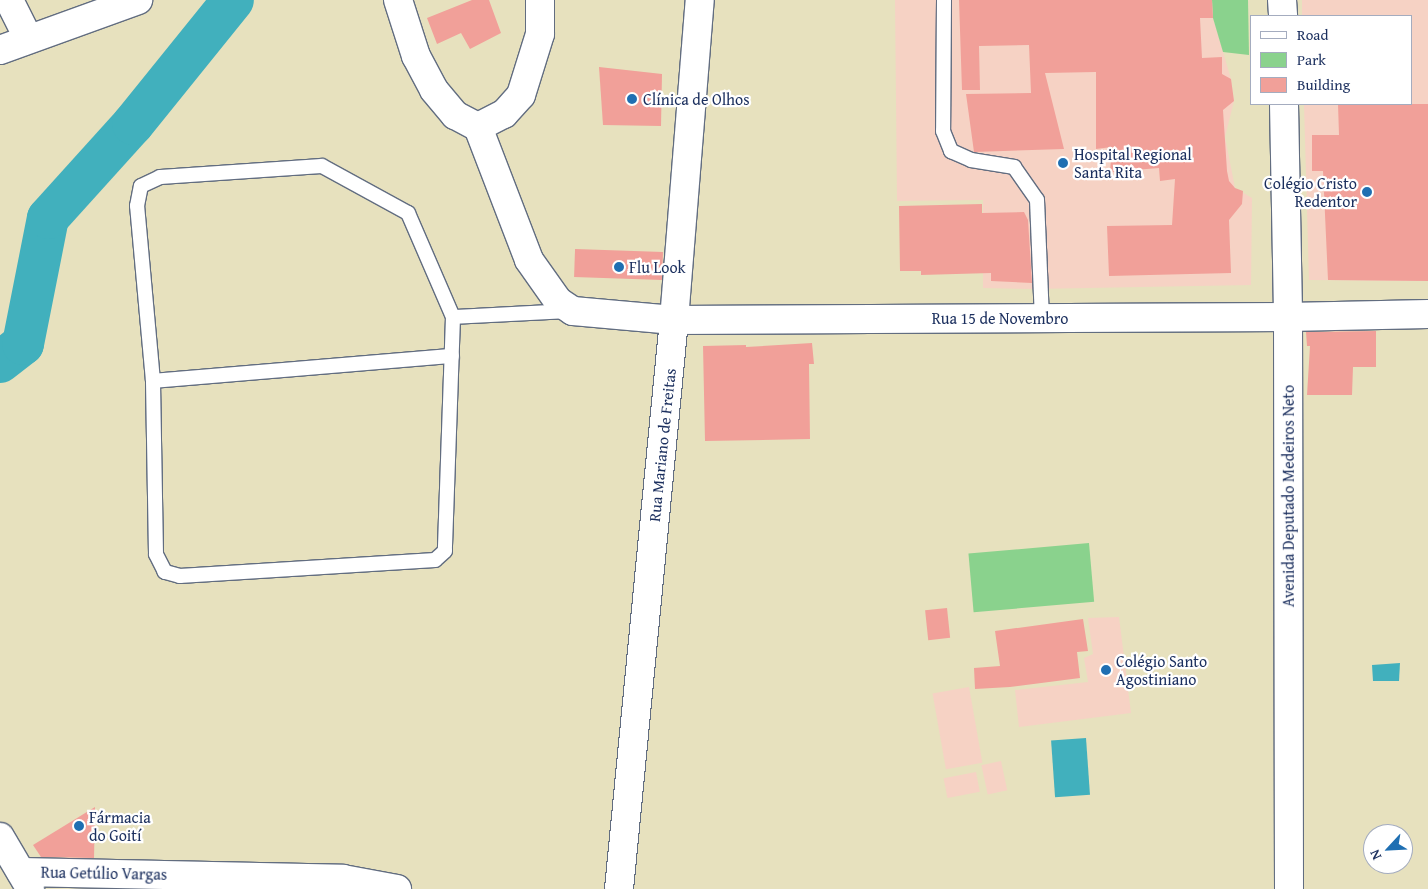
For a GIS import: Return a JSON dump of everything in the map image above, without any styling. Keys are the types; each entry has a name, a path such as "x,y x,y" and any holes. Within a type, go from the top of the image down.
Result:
{"street":[{"path":"9,0 28,38"},
{"path":"0,50 28,38 109,12 138,0"},
{"path":"398,0 416,56 434,90 455,115 478,127 529,260 558,300 573,311"},
{"path":"478,127 504,114 521,95 540,34 540,0"},
{"name":"Rua Mariano de Freitas","path":"619,889 674,320 700,0"},
{"path":"1282,0 1283,15"},
{"name":"Avenida Deputado Medeiros Neto","path":"1284,105 1288,317 1289,889"},
{"name":"Rua 15 de Novembro","path":"573,311 674,320 1288,317 1428,314"},
{"path":"0,836 26,880"},
{"name":"Rua Getúlio Vargas","path":"26,880 343,879 397,889"}],"lane":[{"path":"944,0 943,131 951,151 971,160 1014,167 1037,200 1042,318"},
{"path":"322,166 408,213 453,317 446,551 435,560 180,576 165,572 156,554 153,381 137,206 141,186 160,177 322,166"},
{"path":"453,317 573,311"},
{"path":"153,381 452,356"}],"shaded area":[{"name":"Hospital Regional Santa Rita","path":"895,0 1212,0 1213,18 1231,79 1234,101 1225,137 1235,188 1252,198 1251,285 1032,289 983,288 983,200 897,201"},
{"name":"Colégio Cristo Redentor","path":"1302,0 1428,0 1428,281 1309,280 1304,105 1413,105 1413,15 1302,15"},
{"name":"Colégio Santo Agostiniano","path":"1119,617 1131,713 1019,727 1015,690 1088,682 1084,658 1093,654 1088,618"},
{"path":"969,687 982,763 946,769 933,693"},
{"path":"1001,761 1007,790 988,795 981,765"},
{"path":"976,772 980,792 947,798 944,778"}],"green space":[{"path":"1212,0 1248,0 1249,55 1223,52 1213,18"},
{"path":"1089,543 1094,602 974,612 968,554"}],"water":[{"path":"1400,663 1399,681 1373,681 1372,665"},
{"path":"1086,738 1090,795 1055,797 1051,740"}],"building":[{"path":"472,0 489,0 501,33 470,49 461,33 437,44 427,18"},
{"path":"959,0 1212,0 1213,18 1200,18 1202,58 1222,57 1222,74 1231,79 1234,101 1223,110 1227,171 1229,181 1235,188 1243,191 1242,204 1229,220 1231,273 1109,276 1107,226 1172,225 1175,179 1160,181 1159,168 1110,172 1112,147 1096,149 1096,72 1045,73 1064,149 974,152 966,94 1031,93 1029,45 979,46 980,90 962,90"},
{"name":"Clínica de Olhos","path":"599,67 662,74 661,126 603,125"},
{"name":"Colégio Cristo Redentor","path":"1428,104 1428,281 1328,280 1323,171 1312,171 1312,135 1339,135 1338,105"},
{"path":"982,204 982,213 1024,212 1028,220 1032,283 991,281 991,273 921,275 921,271 900,271 899,206"},
{"name":"Flu Look","path":"575,249 663,252 662,280 574,277"},
{"path":"1376,331 1376,367 1353,367 1352,395 1307,395 1310,346 1307,346 1306,332"},
{"path":"812,343 814,364 809,364 810,439 705,441 703,346 746,345 746,347"},
{"path":"947,608 950,638 928,640 925,610"},
{"path":"1083,619 1088,651 1077,652 1080,678 1010,687 975,689 974,668 1000,666 995,631"},
{"name":"Fármacia do Goití","path":"95,807 94,858 41,857 33,845"}],"waterway":[{"path":"0,362 23,344 48,218 133,124 233,0"}],"place":[{"name":"Clínica de Olhos","path":"632,99"},
{"name":"Hospital Regional Santa Rita","path":"1063,163"},
{"name":"Colégio Cristo Redentor","path":"1367,192"},
{"name":"Flu Look","path":"619,267"},
{"name":"Colégio Santo Agostiniano","path":"1106,670"},
{"name":"Fármacia do Goití","path":"79,826"}]}
